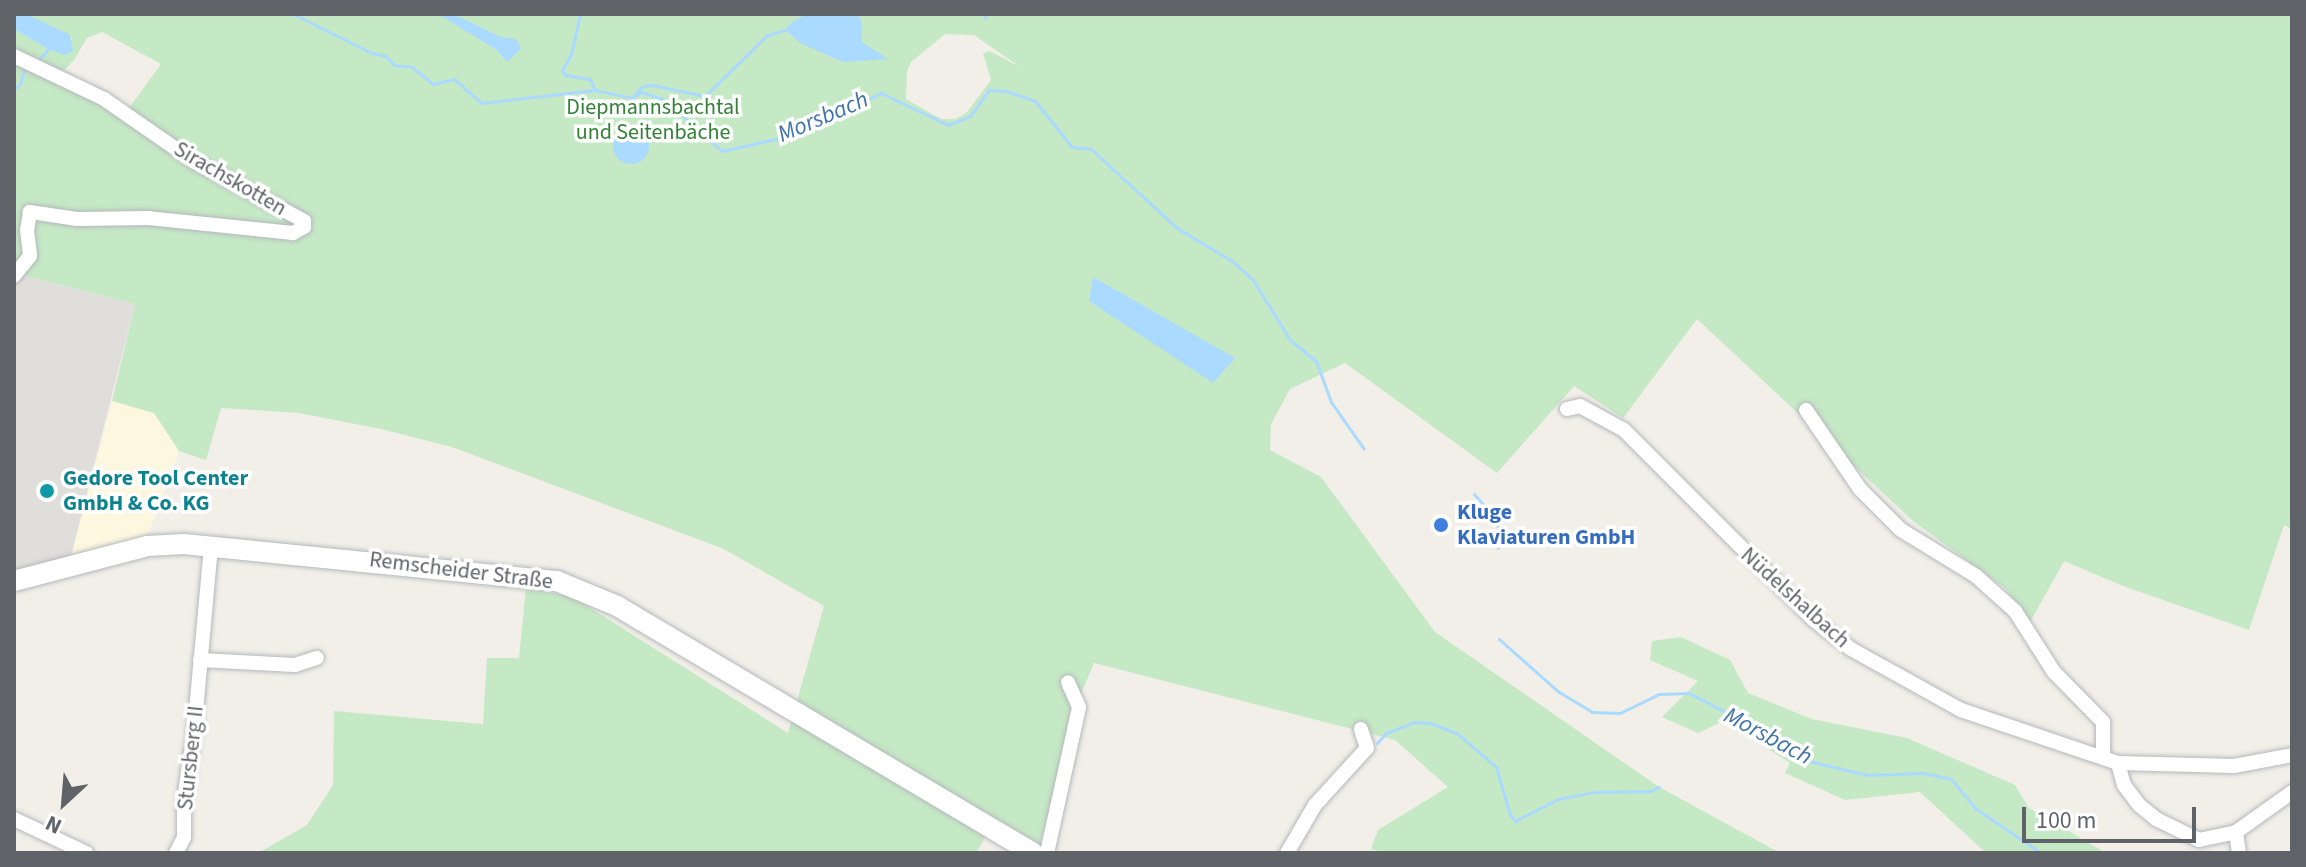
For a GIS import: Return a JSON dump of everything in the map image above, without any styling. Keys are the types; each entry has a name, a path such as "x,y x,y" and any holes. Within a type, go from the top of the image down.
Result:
{"main road":[{"name":"Remscheider Straße","path":"14,581 147,546 211,546 532,576 574,586 617,606 1033,853"}],"street":[{"name":"Sirachskotten","path":"14,56 104,99 195,162 304,221 304,227 293,233 149,218 88,219 30,212 27,230 30,256 14,276"},
{"name":"Nüdelshalbach","path":"1567,409 1580,406 1624,430 1814,620 1860,655 1904,681 1992,723 2118,763 2234,766 2292,755"},
{"path":"1806,410 1860,489 1901,530 1976,576 2015,611 2054,672 2103,722 2103,757"},
{"name":"Stursberg II","path":"176,853 184,837 184,800 211,546"},
{"path":"200,660 295,665 317,658"},
{"path":"1047,853 1079,707 1068,682"},
{"path":"1287,853 1315,805 1367,748 1361,729"},
{"path":"2118,763 2128,791 2156,819 2199,840 2236,832 2292,792"},
{"path":"14,819 86,853"},
{"path":"2236,832 2239,853"}],"shaded area":[{"path":"14,273 135,304 70,560 14,576"},
{"path":"112,401 154,413 179,451 146,540 70,560"}],"green space":[{"name":"Diepmannsbachtal und Seitenbäche","path":"26,14 2292,14 2292,529 2284,525 2249,630 2123,586 2064,561 2030,622 2005,588 1913,521 1697,319 1623,418 1574,386 1497,473 1345,363 1290,389 1271,424 1270,450 1321,477 1435,632 1659,787 1780,853 1387,853 1371,849 1378,830 1448,787 1395,740 1094,663 1078,701 1040,844 996,819 976,853 258,853 307,825 333,785 334,711 483,724 487,658 519,658 526,588 573,597 788,733 824,606 724,549 452,447 299,413 221,408 206,460 179,451 154,413 112,401 135,304 14,273 14,29 48,49 73,39","holes":["102,32 161,64 124,115 58,77 74,60 87,38","945,34 974,35 1020,67 990,51 983,53 991,80 967,112 956,119 941,119 906,99 907,71 911,62"]},
{"path":"1681,637 1730,660 1748,693 1812,719 1907,738 2015,785 2029,808 2106,853 1986,853 1920,792 1845,800 1785,773 1790,763 1725,720 1698,733 1662,717 1698,681 1650,660 1652,641"}],"water":[{"path":"14,14 26,14 70,35 73,51 65,55 48,49 14,29"},
{"path":"438,14 453,14 501,37 516,39 521,49 507,62 497,50"},
{"path":"807,14 855,14 861,19 862,42 888,59 843,62 802,44 785,30"},
{"path":"631,128 644,133 649,146 644,159 631,164 618,159 613,146 618,133"},
{"path":"1093,277 1235,358 1213,383 1089,301"}],"waterway":[{"name":"Morsbach","path":"293,14 372,53 386,56 394,65 412,67 433,84 454,79 482,103 595,90 632,98 641,92 665,100 722,151 793,135 881,93 948,125 970,116 989,90 1006,91 1035,101 1072,147 1091,149 1177,228 1232,261 1253,280 1290,340 1316,361 1331,402 1364,449"},
{"path":"580,14 571,54 562,70 565,75 590,79 595,90"},
{"path":"985,18 986,14"},
{"path":"634,95 643,86 652,85 705,96 766,36 785,30"},
{"path":"36,63 48,49"},
{"path":"14,89 20,84 24,70"},
{"name":"Morsbach","path":"1474,494 1494,517 1500,531 1498,548"},
{"name":"Morsbach","path":"1499,639 1559,692 1592,712 1620,713 1659,694 1689,693 1756,728 1800,759 1867,775 1923,773 1951,779 1975,808 2041,853"},
{"path":"1377,743 1386,733 1415,722 1430,723 1458,734 1496,767 1510,815 1515,821 1558,799 1593,792 1651,791 1659,787"}],"place":[{"name":"Gedore Tool Center GmbH & Co. KG","path":"47,491"},
{"name":"Kluge Klaviaturen GmbH","path":"1441,525"}]}
